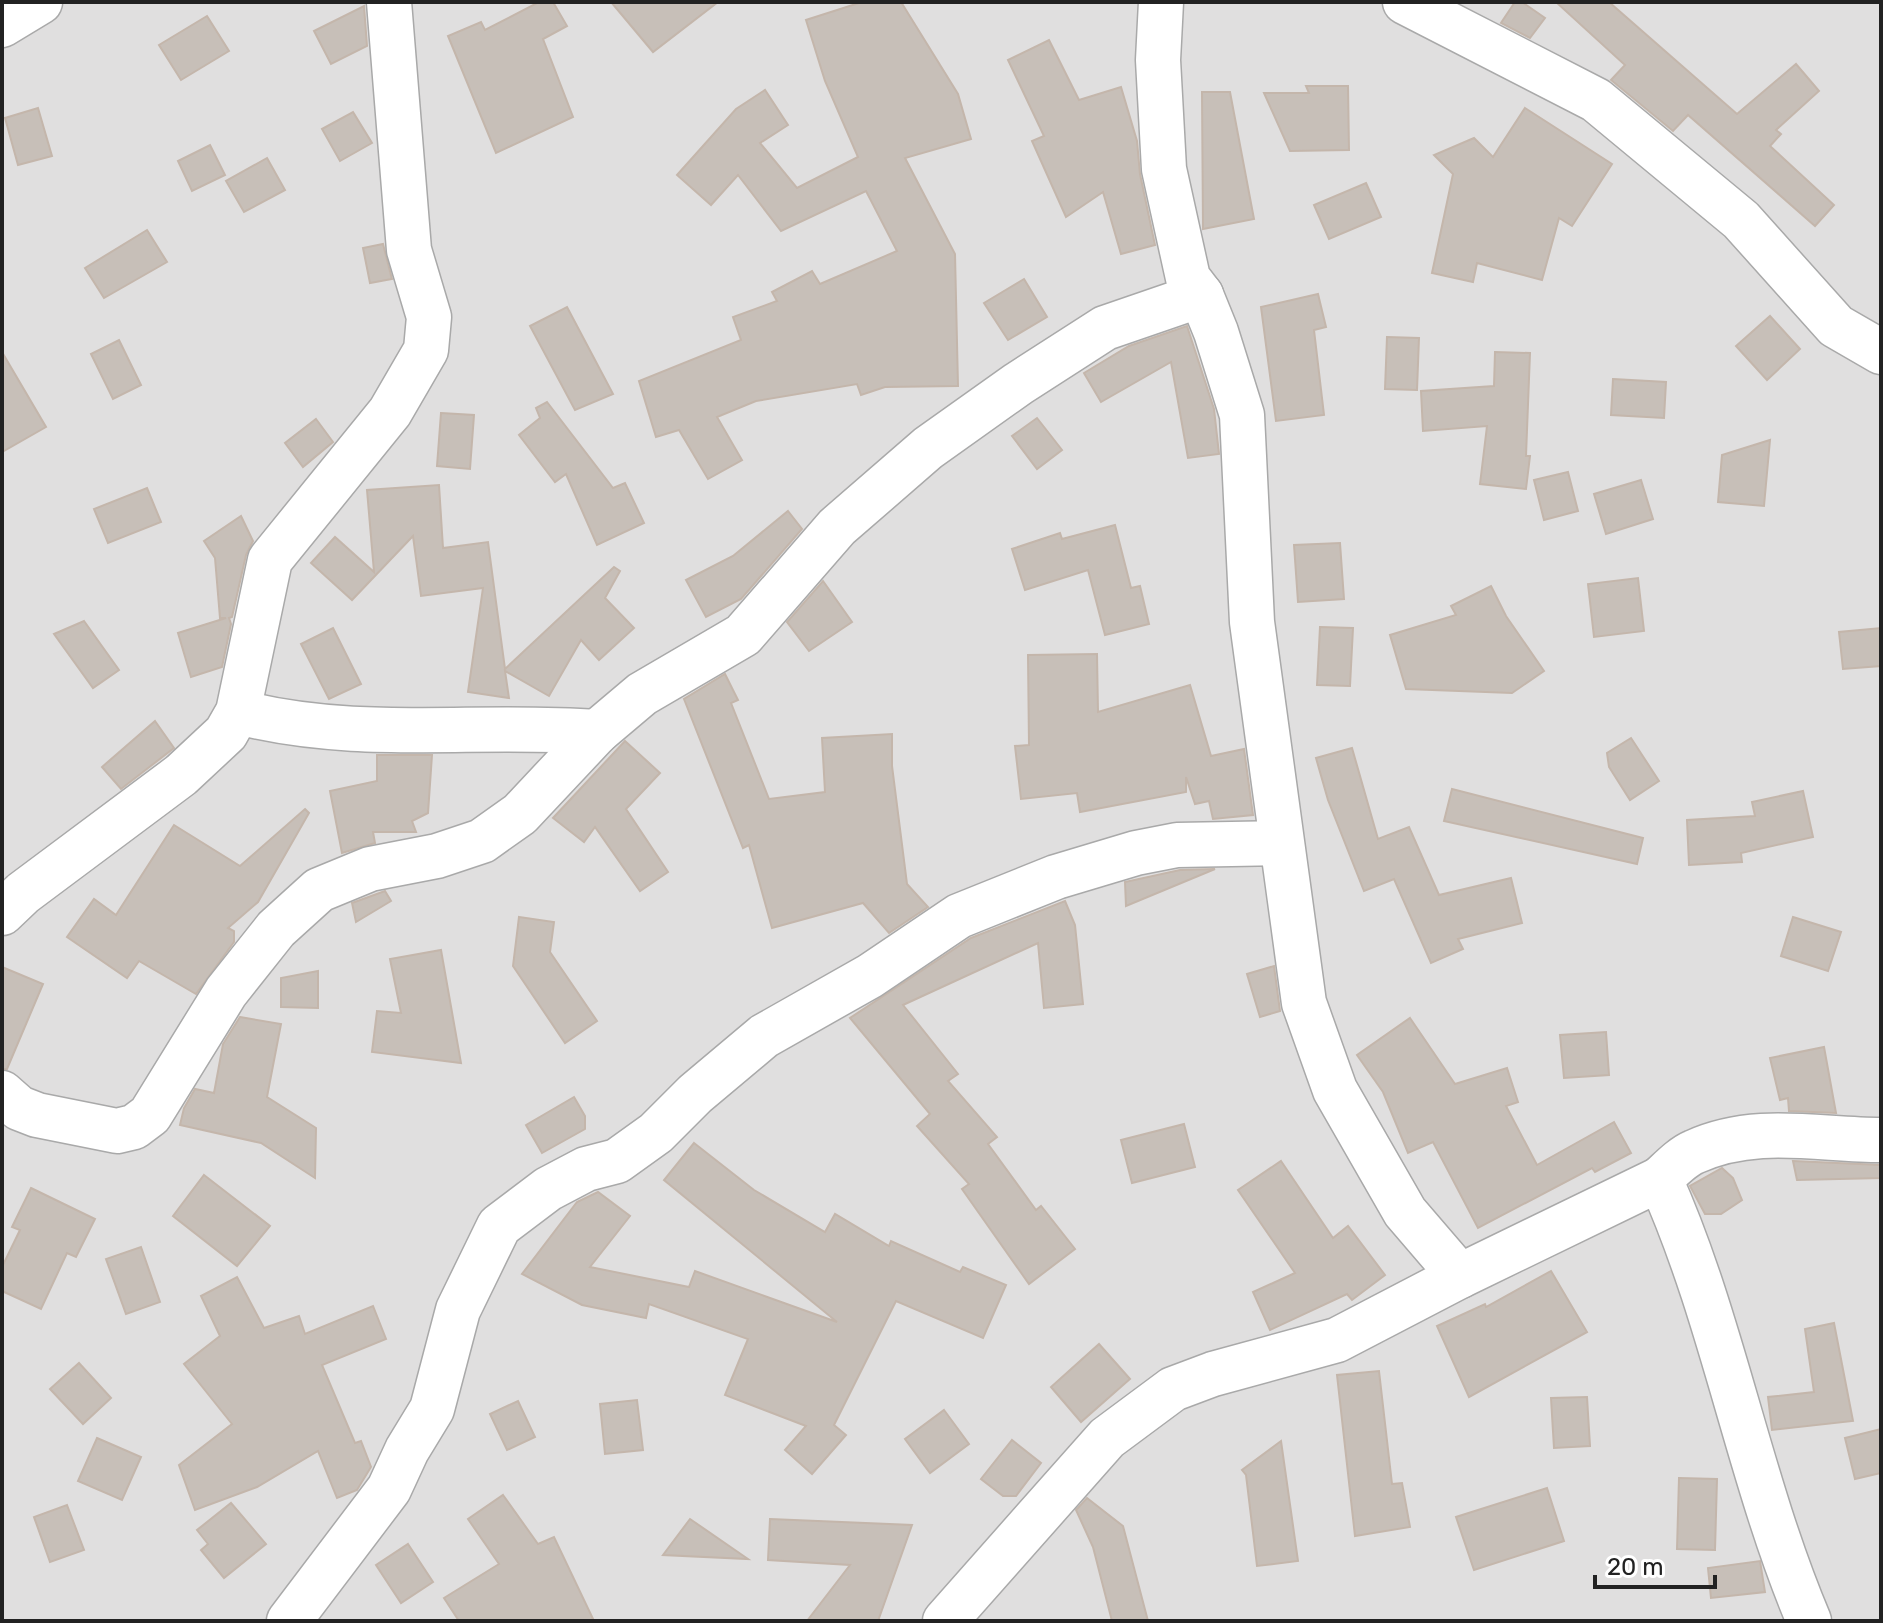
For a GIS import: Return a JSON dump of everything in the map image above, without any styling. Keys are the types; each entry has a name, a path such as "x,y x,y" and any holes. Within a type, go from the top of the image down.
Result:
{"street":[{"path":"2,25 40,2"},
{"path":"2,913 23,893 181,775 226,733 238,712 270,560 390,412 426,350 429,317 409,250 389,2"},
{"path":"1161,2 1158,60 1164,169 1188,278 1201,295 1242,415 1252,622 1304,1003 1335,1090 1405,1212 1460,1276"},
{"path":"1405,2 1596,100 1741,220 1836,326 1881,352"},
{"path":"8,1113 117,1131 134,1127 150,1115 234,982 276,929 319,890 370,869 437,856 482,841 520,814 597,732 642,694 743,635 837,527 928,448 1018,384 1105,328 1201,295"},
{"path":"238,712 283,724 327,729 428,733 541,728 597,732"},
{"path":"289,1621 389,1489 432,1409 458,1310 499,1226 548,1189 586,1169 617,1161 656,1133 695,1094 764,1036 870,976 959,916 1056,877 1136,853 1177,845 1281,843"},
{"path":"945,1621 1107,1438 1173,1389 1213,1374 1337,1340 1460,1276 1660,1179 1691,1153 1727,1140 1786,1133 1881,1140"},
{"path":"1660,1179 1690,1247 1776,1542 1809,1621"}],"shaded area":[{"path":"2,2 1881,2 1881,1621 2,1621"}],"building":[{"path":"539,2 553,2 567,26 543,39 573,117 496,153 448,36 481,22 485,30"},
{"path":"611,2 718,2 653,52"},
{"path":"862,2 901,2 958,94 971,139 905,158 955,254 958,386 885,387 861,395 857,384 756,401 717,417 742,460 708,479 679,430 656,437 639,381 741,340 733,317 777,301 772,292 812,271 820,284 897,251 866,191 781,231 738,175 711,205 677,175 736,109 765,90 788,125 760,143 797,188 858,157 825,81 806,20"},
{"path":"1515,2 1522,2 1545,18 1530,38 1501,23"},
{"path":"1556,2 1609,2 1737,114 1796,64 1819,91 1776,130 1781,134 1770,146 1834,205 1815,226 1688,115 1673,131 1611,80 1625,65"},
{"path":"364,6 367,46 331,64 314,31"},
{"path":"207,16 229,51 181,80 159,45"},
{"path":"1049,40 1079,100 1121,87 1137,141 1140,174 1155,245 1121,254 1103,192 1066,217 1032,141 1044,136 1008,60"},
{"path":"1306,86 1348,86 1349,150 1290,151 1264,93 1309,93"},
{"path":"1202,92 1230,92 1254,219 1203,229"},
{"path":"38,108 52,156 18,165 5,118"},
{"path":"1525,108 1612,164 1572,226 1559,218 1542,280 1477,263 1473,282 1432,273 1453,174 1434,155 1474,138 1493,157"},
{"path":"353,112 372,143 340,161 322,129"},
{"path":"210,145 225,175 192,191 178,161"},
{"path":"267,158 285,190 244,212 226,181"},
{"path":"1366,183 1381,217 1329,239 1314,205"},
{"path":"147,230 167,262 104,298 85,268"},
{"path":"383,244 392,279 370,283 363,248"},
{"path":"1024,279 1047,317 1008,340 984,303"},
{"path":"1318,294 1326,327 1314,330 1324,415 1276,421 1261,307"},
{"path":"567,307 613,394 575,410 530,326"},
{"path":"1770,316 1800,349 1767,380 1736,346"},
{"path":"1187,326 1214,409 1219,454 1188,458 1171,362 1101,402 1084,373 1129,346"},
{"path":"1387,337 1419,338 1417,390 1385,389"},
{"path":"119,340 141,385 113,399 91,354"},
{"path":"2,352 46,427 2,452"},
{"path":"1495,352 1530,353 1526,456 1530,456 1526,489 1480,484 1487,426 1423,431 1421,391 1494,386"},
{"path":"1613,379 1666,382 1664,418 1611,415"},
{"path":"547,402 613,488 625,483 644,523 597,545 566,474 555,482 519,435 540,418 536,408"},
{"path":"441,413 474,415 470,469 437,466"},
{"path":"1037,418 1062,450 1037,469 1012,436"},
{"path":"316,419 333,442 303,467 285,443"},
{"path":"1770,440 1764,506 1718,502 1722,455"},
{"path":"1568,472 1578,511 1544,520 1534,480"},
{"path":"1641,480 1653,519 1606,534 1594,494"},
{"path":"439,485 443,548 488,542 505,669 614,567 620,571 605,598 634,628 599,660 581,640 549,696 505,671 509,698 468,692 483,588 421,596 413,536 352,600 311,563 335,537 374,572 367,490"},
{"path":"147,488 161,522 108,543 94,509"},
{"path":"788,511 802,529 741,599 706,617 686,580 733,556"},
{"path":"241,516 253,541 246,555 232,617 229,618 231,624 222,667 191,677 178,633 226,618 220,618 215,558 204,541"},
{"path":"1115,525 1131,588 1140,586 1149,624 1105,635 1088,570 1025,590 1012,549 1060,533 1062,539"},
{"path":"1340,543 1344,599 1298,602 1294,545"},
{"path":"1638,578 1644,631 1594,637 1588,584"},
{"path":"823,581 852,622 809,651 787,622"},
{"path":"1491,586 1506,616 1544,671 1512,693 1406,689 1390,635 1456,615 1451,606"},
{"path":"84,621 119,670 93,688 54,634"},
{"path":"1320,627 1353,628 1350,686 1317,685"},
{"path":"333,628 361,684 329,699 301,644"},
{"path":"1881,628 1881,666 1843,669 1839,632"},
{"path":"1097,654 1098,712 1190,685 1211,756 1244,749 1253,815 1213,819 1209,801 1195,804 1186,777 1186,792 1080,812 1077,793 1021,799 1015,746 1029,745 1028,655"},
{"path":"725,674 738,700 731,703 769,799 825,792 822,738 892,734 892,766 907,884 928,907 889,933 863,903 772,928 749,845 743,848 684,699"},
{"path":"155,721 174,748 121,789 102,767"},
{"path":"1631,738 1659,781 1630,800 1609,767 1607,753"},
{"path":"625,741 660,773 626,809 668,872 640,891 595,827 584,842 553,818"},
{"path":"1352,748 1378,839 1409,827 1439,895 1511,878 1522,923 1458,939 1463,949 1431,963 1394,879 1364,891 1328,800 1316,758"},
{"path":"377,755 432,755 428,813 412,821 416,832 373,832 375,843 342,853 330,791 377,781"},
{"path":"1452,789 1643,838 1637,864 1444,821"},
{"path":"1803,791 1813,837 1741,853 1742,862 1689,865 1687,820 1755,816 1752,802"},
{"path":"305,809 309,813 258,902 228,928 234,931 234,942 196,994 139,961 127,978 67,937 94,899 116,915 174,825 240,866"},
{"path":"1215,869 1126,906 1125,882 1180,870"},
{"path":"385,891 391,901 356,922 352,903"},
{"path":"1065,901 1075,925 1083,1004 1044,1008 1038,943 903,1005 958,1074 948,1081 997,1137 988,1144 1036,1210 1041,1206 1075,1249 1029,1284 962,1189 969,1184 917,1126 930,1114 850,1018 971,938"},
{"path":"519,917 554,922 550,952 597,1021 565,1043 513,966"},
{"path":"1793,917 1841,932 1828,971 1781,956"},
{"path":"441,950 461,1063 372,1052 377,1011 401,1013 390,959"},
{"path":"1274,966 1280,1011 1260,1017 1247,974"},
{"path":"2,967 43,984 7,1069 2,1069"},
{"path":"318,971 318,1008 281,1007 281,978"},
{"path":"240,1017 281,1024 267,1097 316,1128 315,1178 261,1143 180,1125 184,1108 195,1089 214,1093 223,1044"},
{"path":"1410,1018 1455,1084 1507,1068 1518,1102 1506,1106 1537,1165 1614,1122 1631,1153 1595,1172 1592,1168 1478,1228 1433,1142 1408,1153 1383,1092 1357,1055"},
{"path":"1606,1032 1609,1075 1564,1078 1560,1035"},
{"path":"1824,1047 1836,1113 1789,1111 1788,1098 1780,1100 1770,1058"},
{"path":"574,1097 585,1116 585,1129 542,1153 526,1125"},
{"path":"1184,1124 1195,1167 1132,1183 1121,1140"},
{"path":"694,1143 754,1190 825,1232 835,1214 889,1246 891,1241 960,1272 963,1267 1006,1285 983,1338 896,1301 834,1425 846,1435 812,1474 785,1450 806,1426 725,1395 748,1339 649,1304 646,1318 582,1305 522,1274 577,1202 598,1192 630,1216 590,1267 689,1287 695,1271 837,1322 664,1180"},
{"path":"1281,1161 1333,1238 1348,1226 1385,1275 1352,1300 1347,1294 1270,1330 1253,1292 1295,1273 1238,1190"},
{"path":"1793,1161 1881,1165 1881,1178 1797,1180"},
{"path":"1722,1168 1733,1178 1742,1200 1721,1214 1705,1214 1690,1186"},
{"path":"204,1175 270,1226 237,1266 173,1216"},
{"path":"31,1188 95,1219 76,1257 67,1253 41,1309 2,1291 2,1267 20,1230 12,1227"},
{"path":"141,1247 160,1302 126,1314 106,1259"},
{"path":"1551,1271 1587,1332 1469,1397 1437,1326 1485,1304 1486,1307"},
{"path":"237,1277 264,1328 299,1316 305,1334 373,1306 386,1339 322,1365 355,1443 361,1441 371,1467 357,1490 337,1498 318,1451 257,1487 195,1510 179,1465 232,1424 184,1364 220,1336 201,1296"},
{"path":"1834,1323 1853,1421 1772,1430 1768,1397 1814,1392 1805,1329"},
{"path":"1099,1344 1130,1379 1081,1422 1051,1387"},
{"path":"79,1363 111,1398 83,1424 50,1389"},
{"path":"1379,1371 1392,1484 1402,1483 1410,1527 1355,1536 1337,1375"},
{"path":"1587,1397 1590,1446 1554,1448 1551,1398"},
{"path":"637,1400 643,1450 605,1454 600,1404"},
{"path":"518,1401 535,1437 507,1450 490,1414"},
{"path":"944,1410 969,1444 930,1473 905,1439"},
{"path":"1881,1429 1881,1473 1855,1479 1845,1438"},
{"path":"97,1438 141,1457 122,1500 78,1481"},
{"path":"1012,1440 1041,1463 1016,1496 1003,1496 981,1479"},
{"path":"1281,1441 1298,1561 1257,1566 1246,1475 1242,1470"},
{"path":"1679,1478 1717,1479 1715,1550 1677,1549"},
{"path":"1547,1488 1564,1541 1474,1570 1456,1517"},
{"path":"503,1495 538,1544 554,1537 594,1621 459,1621 444,1598 499,1564 468,1519"},
{"path":"1087,1498 1123,1526 1148,1621 1112,1621 1093,1547 1076,1510"},
{"path":"231,1503 266,1544 224,1578 201,1550 208,1544 197,1530"},
{"path":"67,1505 84,1550 50,1562 34,1517"},
{"path":"690,1519 748,1559 663,1555"},
{"path":"770,1519 912,1525 878,1621 807,1621 850,1565 768,1560"},
{"path":"408,1544 433,1582 401,1603 376,1565"},
{"path":"1760,1561 1765,1592 1711,1598 1708,1568"}]}
